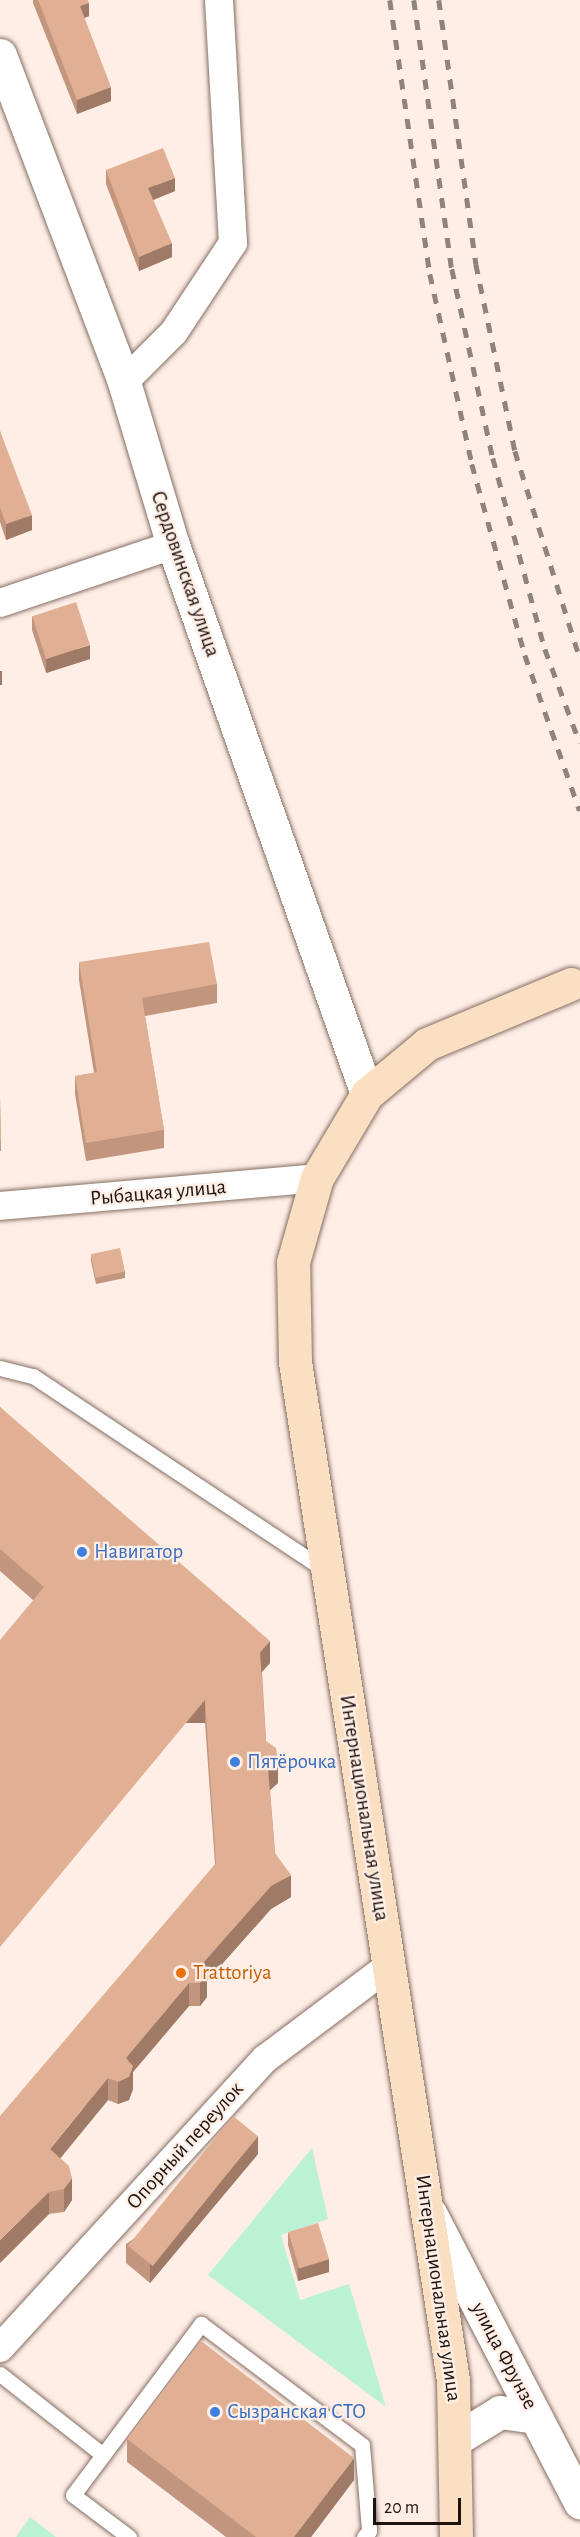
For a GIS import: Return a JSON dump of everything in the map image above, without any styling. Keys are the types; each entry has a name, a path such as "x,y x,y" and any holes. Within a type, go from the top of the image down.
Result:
{"main road":[{"name":"Интернациональная улица","path":"456,2537 458,2438 428,2210 295,1362 293,1262 317,1178 368,1094 427,1044 571,984"}],"street":[{"path":"124,381 174,332 233,243 219,0"},
{"name":"Сердовинская улица","path":"0,55 124,381 173,545 368,1094"},
{"path":"0,603 173,545"},
{"name":"Рыбацкая улица","path":"0,1206 317,1178"},
{"name":"Опорный переулок","path":"0,2349 265,2059 389,1966"},
{"name":"улица Фрунзе","path":"428,2210 580,2502"},
{"path":"458,2438 500,2412 536,2417"}],"lane":[{"path":"0,1368 33,1376 327,1571"},
{"path":"129,2537 73,2495 201,2324 362,2445 364,2537"},
{"path":"0,2374 103,2455"}],"green space":[{"path":"312,2148 328,2219 281,2235 300,2300 349,2284 386,2407 208,2275"},
{"path":"30,2517 56,2537 16,2537"}],"building":[{"path":"38,0 88,0 89,3 80,6 111,87 77,100"},
{"path":"163,148 175,178 148,188 172,243 139,257 106,170"},
{"path":"0,431 32,515 6,524 0,507"},
{"path":"76,602 90,645 46,659 32,616"},
{"path":"209,942 217,984 142,998 164,1130 86,1143 75,1076 97,1072 79,962"},
{"path":"120,1248 125,1271 96,1278 91,1254"},
{"path":"0,1407 270,1641 260,1652 266,1741 276,1748 278,1760 268,1769 275,1853 291,1875 271,1886 203,1963 207,1974 200,1983 189,1983 126,2058 133,2066 129,2077 118,2082 108,2078 50,2149 69,2166 72,2178 64,2189 49,2192 0,2240 0,2116 216,1863 205,1700 0,1947 0,1640 44,1587 0,1549"},
{"path":"233,2116 258,2136 153,2266 128,2246"},
{"path":"318,2223 329,2259 299,2268 288,2232"},
{"name":"Сызранская СТО","path":"201,2341 354,2458 294,2537 256,2537 127,2439"}],"railway":[{"path":"390,0 430,274 472,464 525,655 580,811"},
{"path":"414,0 452,269 493,458 545,649 580,743"},
{"path":"439,0 476,264 515,451 580,658"}],"place":[{"name":"Навигатор","path":"82,1552"},
{"name":"Пятёрочка","path":"235,1762"},
{"name":"Trattoriya","path":"181,1973"},
{"name":"Сызранская СТО","path":"215,2412"}]}
